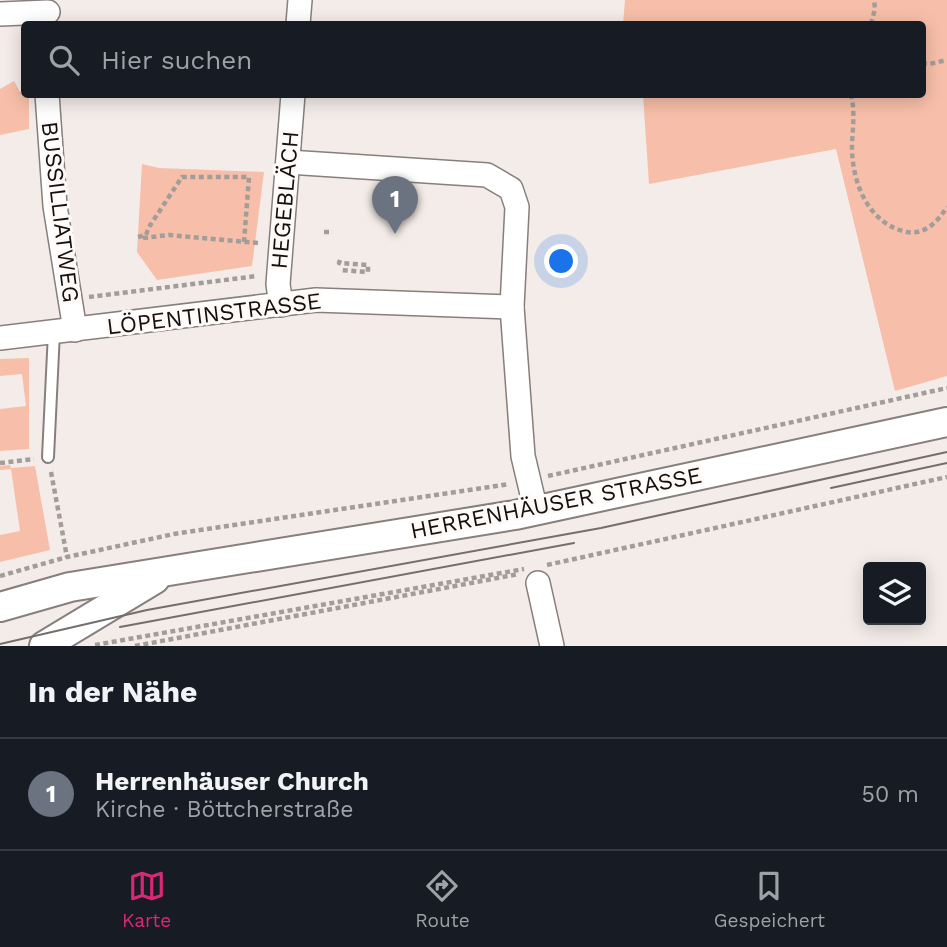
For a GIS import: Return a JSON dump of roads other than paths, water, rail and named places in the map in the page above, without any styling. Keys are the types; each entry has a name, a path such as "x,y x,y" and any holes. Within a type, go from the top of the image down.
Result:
{"street":[{"path":"298,21 300,0"},
{"path":"0,14 48,12"},
{"name":"BUSSILLIATWEG","path":"47,98 55,206 71,299 64,331"},
{"name":"HEGEBLÄCH","path":"281,305 279,274 293,98"},
{"path":"288,162 487,175 511,189 517,207 512,307 523,456 536,511"},
{"name":"LÖPENTINSTRASSE","path":"0,338 316,300 512,307"},
{"name":"HERRENHÄUSER STRASSE","path":"0,607 70,587 536,511 947,422"},
{"name":"HERRENHÄUSER STRASSE","path":"44,646 164,573"},
{"path":"537,576 552,646"}],"lane":[{"name":"BUSSILLIATWEG","path":"48,457 64,331"}],"tram line":[{"path":"0,644 147,610 601,528 947,452"},
{"path":"831,488 947,463"},
{"path":"120,627 574,543"}],"place":[{"name":"Herrenhäuser Church","path":"395,234"}]}
